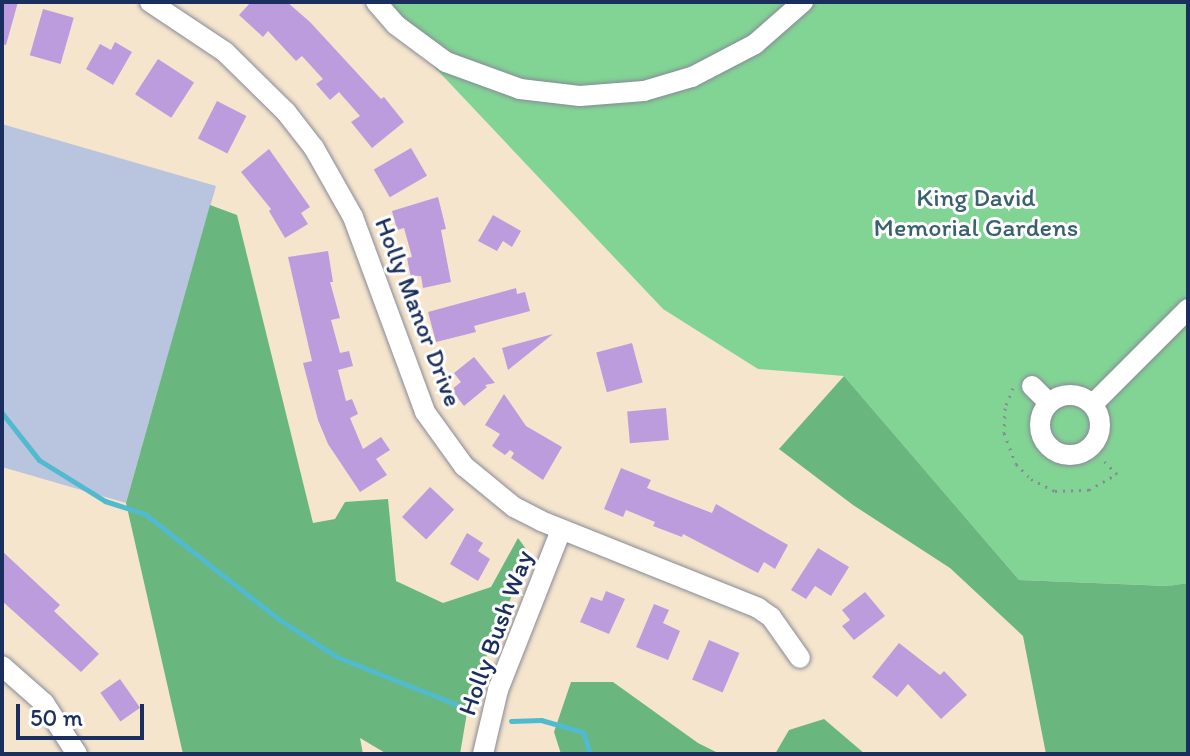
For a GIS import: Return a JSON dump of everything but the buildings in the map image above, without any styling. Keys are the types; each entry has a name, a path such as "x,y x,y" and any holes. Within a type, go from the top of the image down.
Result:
{"street":[{"name":"Holly Manor Drive","path":"150,2 225,52 286,112 314,148 353,217 412,383 444,442 487,487 514,507 561,530 758,608 771,617 800,658"},
{"path":"376,2 396,25 446,62 520,89 580,96 644,91 692,77 755,44 803,2"},
{"path":"1094,403 1188,309"},
{"path":"1032,386 1049,403"},
{"path":"1074,396 1094,403 1099,425 1096,454 1071,456 1048,446 1039,423 1049,403 1074,396"},
{"name":"Holly Bush Way","path":"483,754 498,690 561,530"},
{"path":"2,666 44,703 77,754"}],"path":[{"path":"1032,386 1024,377 1019,380 1009,397 1003,421 1006,444 1023,472 1055,491 1078,493 1101,486 1117,474 1096,454"}],"shaded area":[{"path":"2,124 216,186 126,503 2,467"}],"green space":[{"name":"King David Memorial Gardens","path":"373,2 1188,2 1188,583 1169,586 1019,580 844,376 758,369 663,309"},
{"path":"210,205 237,215 313,523 335,519 345,502 388,499 396,581 443,603 491,587 518,538 526,549 526,562 470,695 460,754 387,754 360,738 363,754 183,754 126,503"},
{"path":"844,376 1019,580 1168,586 1188,583 1188,754 1046,754 1023,636 950,568 853,505 779,449"},
{"path":"571,682 613,682 698,743 720,754 561,754 554,732"},
{"path":"824,719 865,754 775,754 789,730"}],"waterway":[{"path":"2,413 39,460 105,501 145,514 277,618 337,657 465,708"},
{"path":"511,721 541,720 583,732 590,754"}]}
